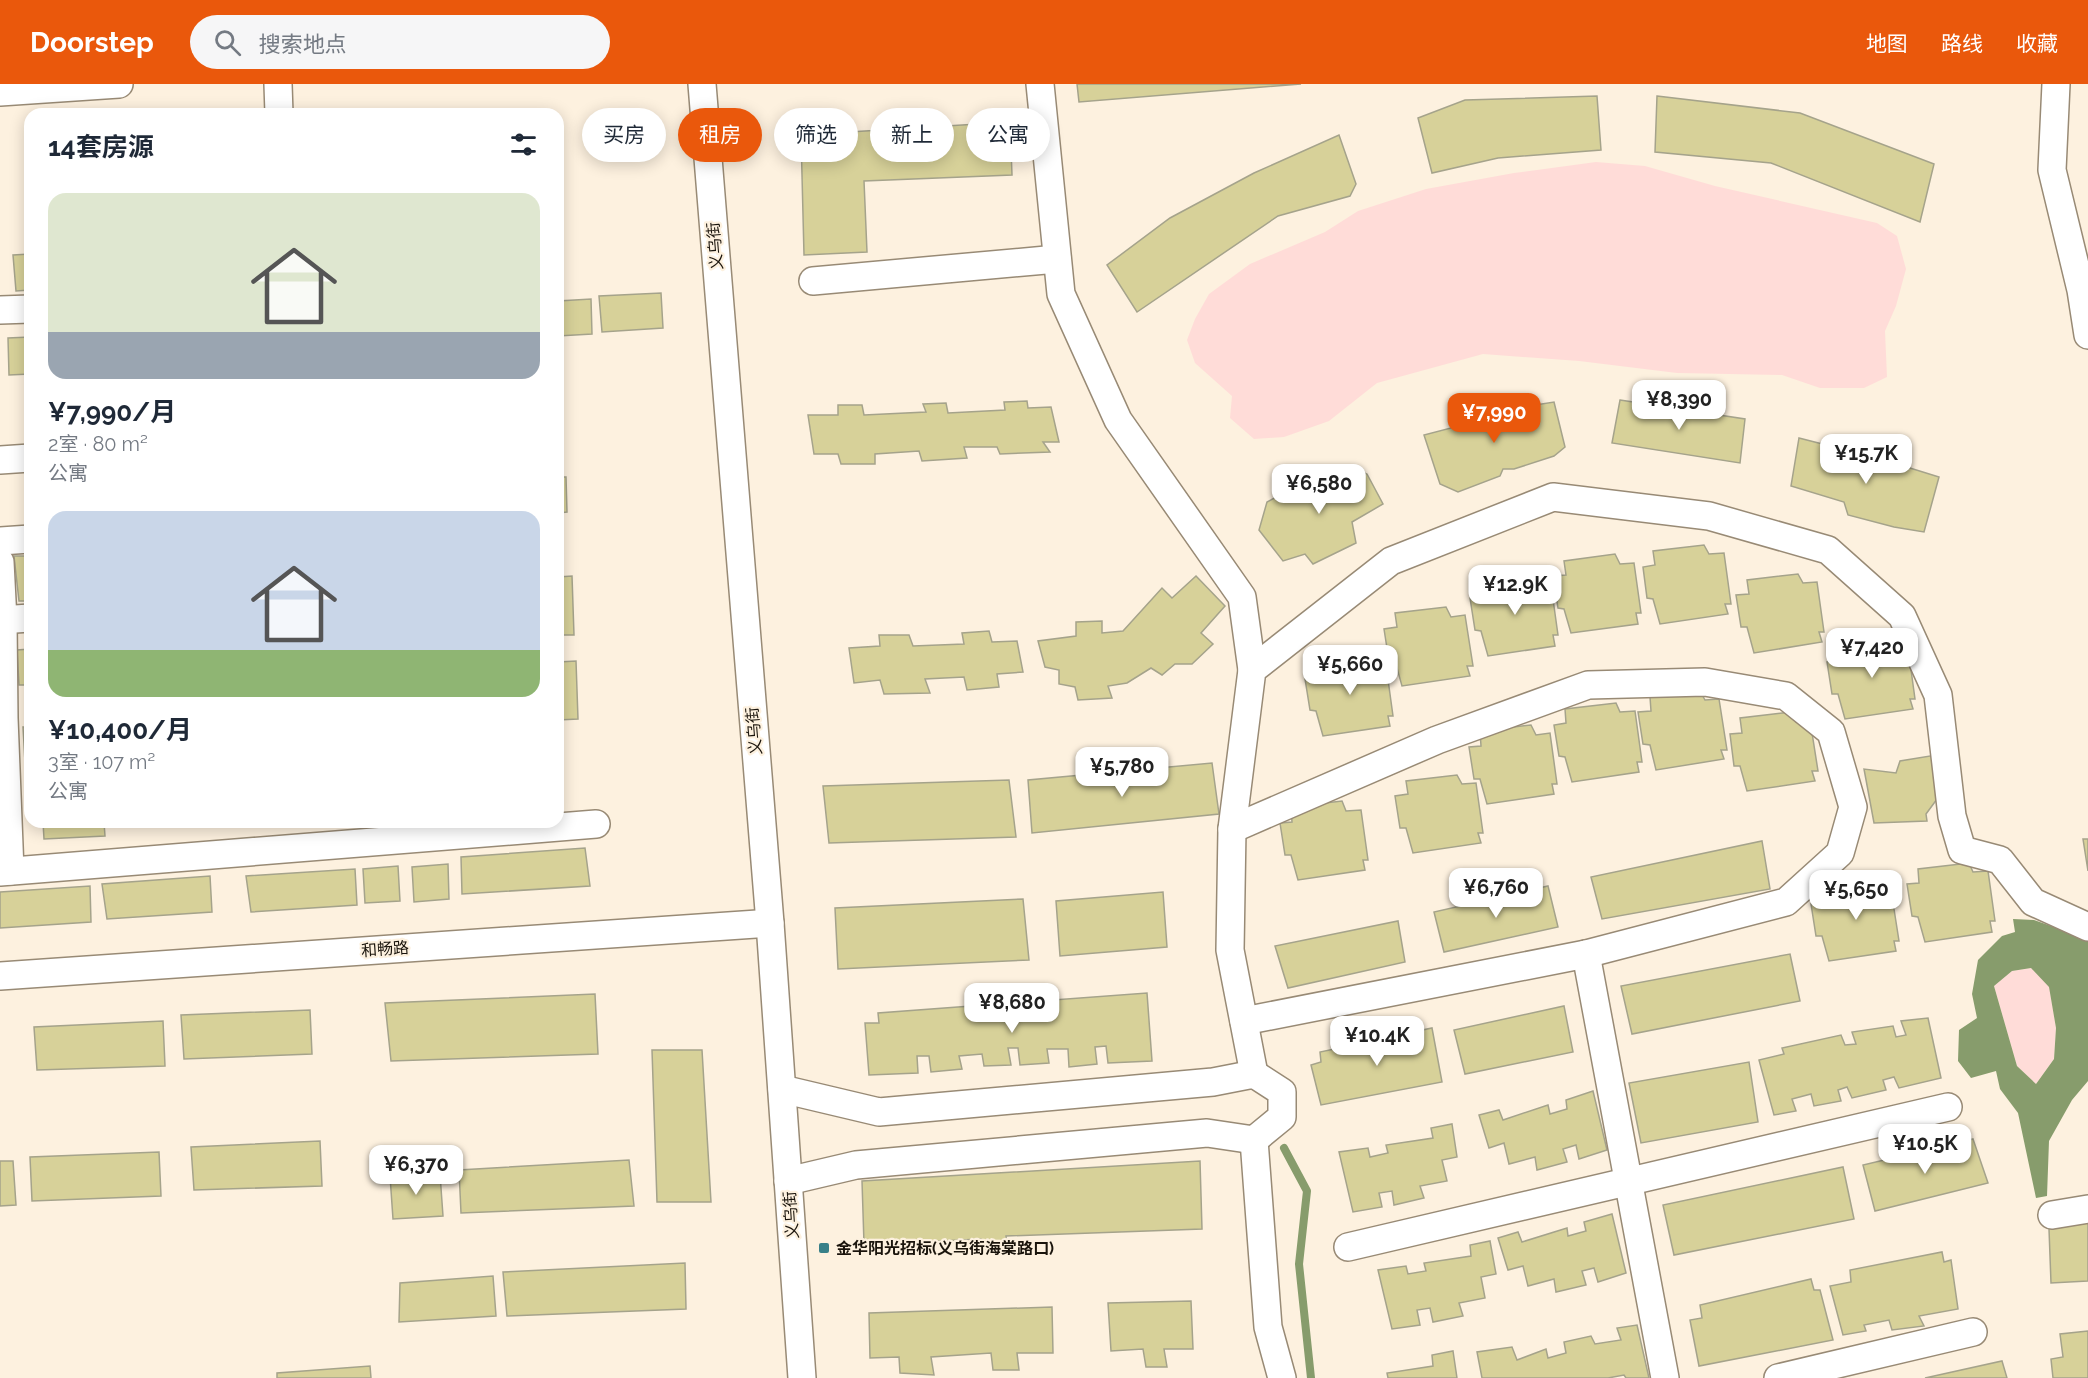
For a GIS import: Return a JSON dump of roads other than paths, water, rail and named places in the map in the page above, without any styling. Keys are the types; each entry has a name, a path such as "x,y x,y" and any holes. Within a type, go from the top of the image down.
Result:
{"street":[{"path":"0,92 119,84"},
{"path":"278,84 279,108"},
{"name":"义乌街","path":"702,84 770,923 802,1378"},
{"path":"1040,84 1060,294 1118,420 1242,597 1252,670 1232,829 1230,950 1254,1074"},
{"path":"2056,84 2052,170 2081,290 2088,334"},
{"path":"813,281 1057,259"},
{"path":"0,310 24,309"},
{"path":"0,460 24,458"},
{"path":"1252,670 1391,561 1553,497 1709,516 1827,550 1902,616 1938,695 1952,816 1962,850 2000,860 2033,902 2088,927"},
{"path":"0,541 24,539"},
{"path":"0,562 5,871 546,828"},
{"path":"2,620 24,618"},
{"path":"1232,829 1437,740 1588,686 1705,682 1786,696 1831,732 1852,807 1840,853 1786,902 1586,954 1244,1021"},
{"path":"564,827 596,824"},
{"name":"和畅路","path":"0,976 770,923"},
{"path":"1586,954 1665,1378"},
{"path":"782,1089 879,1112 1213,1083 1254,1074 1282,1092 1282,1117 1254,1140 1207,1133 856,1165 788,1180"},
{"path":"1348,1247 1948,1107"},
{"path":"1254,1140 1268,1327 1282,1378"},
{"path":"2052,1215 2088,1209"},
{"path":"1778,1378 1973,1332"}],"waterway":[{"path":"1284,1148 1307,1191 1299,1264 1311,1378"}],"place":[{"name":"金华阳光招标(义乌街海棠路口)","path":"824,1248"}]}
